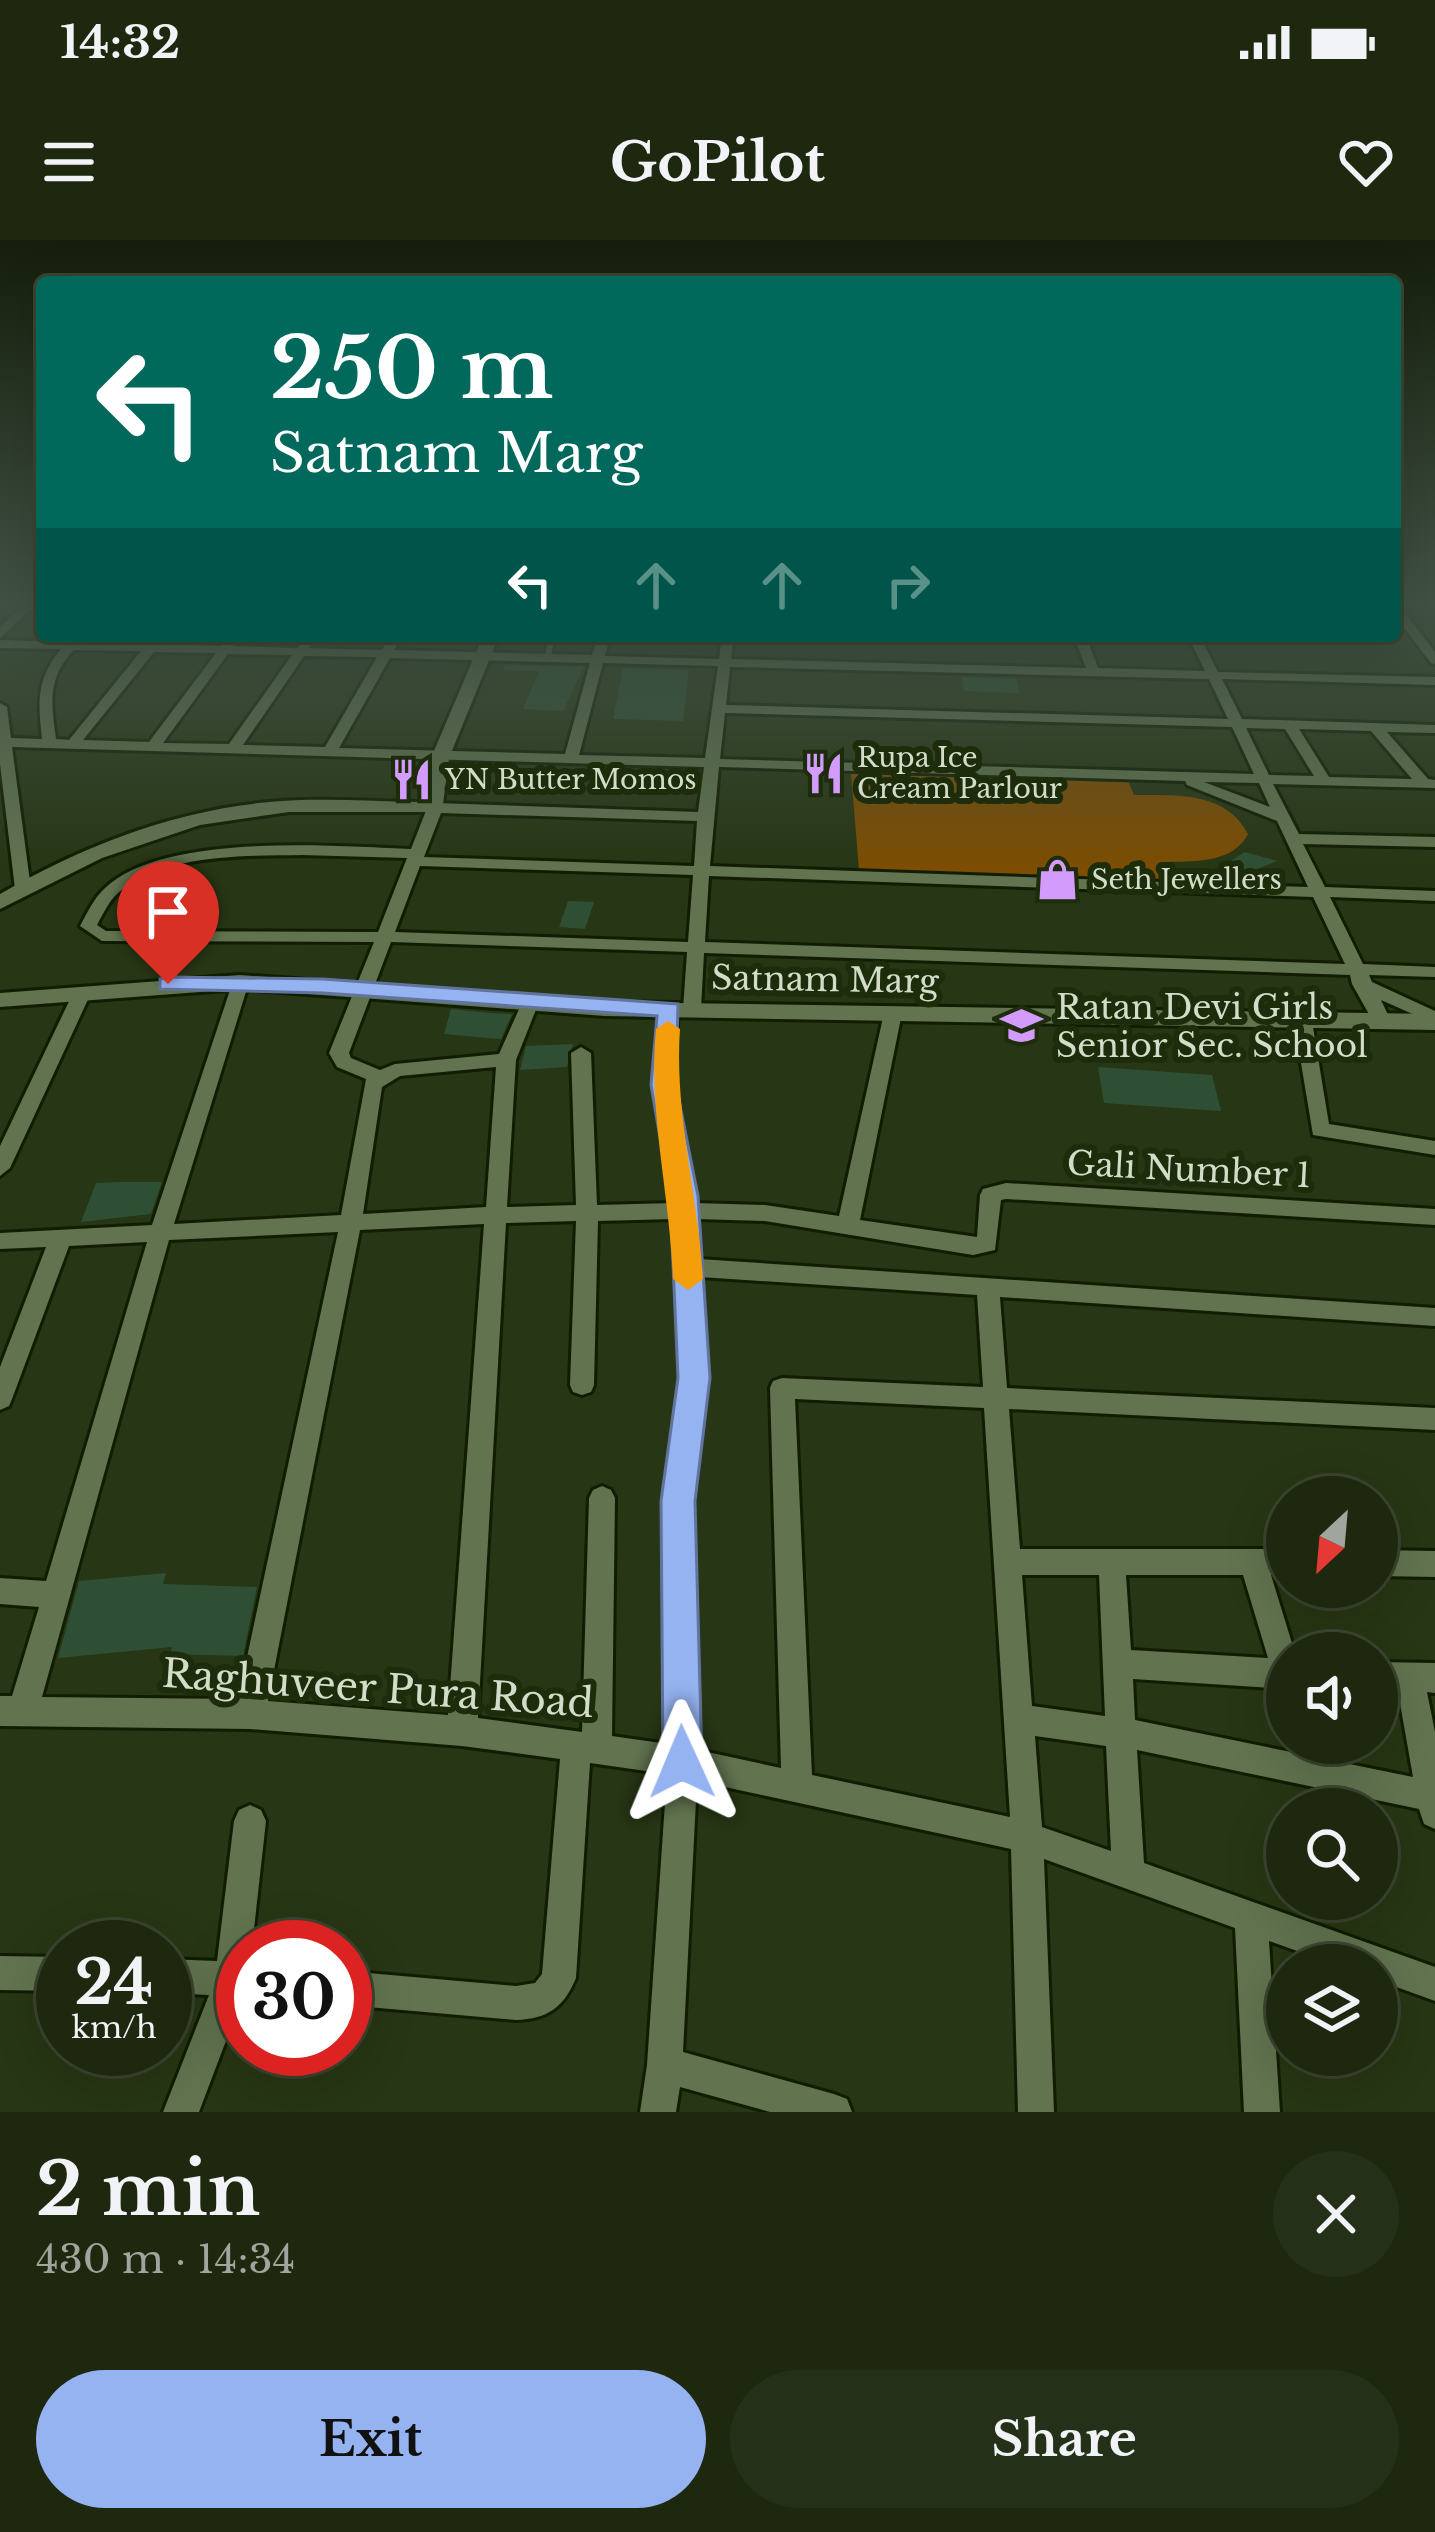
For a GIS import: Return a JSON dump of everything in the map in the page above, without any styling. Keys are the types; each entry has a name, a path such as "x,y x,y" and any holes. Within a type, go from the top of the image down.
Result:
{"street":[{"path":"44,692 49,743"},
{"path":"73,744 115,692"},
{"path":"155,744 194,692"},
{"path":"234,748 273,692"},
{"path":"328,752 363,692"},
{"path":"378,1078 344,1062 339,1053 476,692"},
{"path":"572,759 590,692"},
{"path":"658,2112 665,2065 682,1762 678,1501 694,1378 685,1210 663,1085 697,945 705,817 721,692"},
{"path":"1221,692 1382,1021"},
{"path":"0,707 23,889"},
{"path":"719,710 1435,729"},
{"path":"1289,725 1324,780"},
{"path":"1375,727 1429,783"},
{"path":"3,742 328,752 447,764 712,761 1429,783"},
{"path":"1174,776 1286,820"},
{"path":"0,903 115,847 212,817 280,807 705,817"},
{"path":"1295,839 1435,842"},
{"path":"1435,896 274,850 217,854 115,887 88,926 102,936 697,945 1356,976 1435,972"},
{"path":"1356,976 1435,1020"},
{"path":"12,1711 54,1595 240,982"},
{"name":"Satnam Marg","path":"0,1000 240,982 681,1009 1435,1020"},
{"path":"0,1168 82,994"},
{"path":"462,1731 506,1060 530,1002"},
{"path":"0,1241 685,1210 765,1213 848,1224 893,1013"},
{"path":"1303,1021 1320,1130 1435,1148"},
{"path":"581,1053 587,1212 582,1385"},
{"path":"378,1078 395,1070 506,1060"},
{"path":"250,1714 378,1078"},
{"name":"Gali Number 1","path":"848,1224 974,1246 987,1244 989,1200 996,1191 1435,1217"},
{"path":"0,1399 61,1237"},
{"path":"687,1267 1433,1324"},
{"path":"988,1287 1027,1837 1036,2112"},
{"path":"797,1786 782,1388 1435,1419"},
{"path":"372,1990 536,2003 550,1996 559,1978 586,1745 602,1498"},
{"path":"1112,1560 1128,1872"},
{"path":"1008,1562 1266,1562"},
{"path":"1253,1562 1274,1632"},
{"path":"1398,1563 1435,1564"},
{"path":"0,1591 54,1595"},
{"path":"1118,1664 1266,1673"},
{"path":"1020,1719 1120,1732 1433,1804 1422,1678"},
{"name":"Raghuveer Pura Road","path":"12,1711 250,1714 462,1731 682,1762 1027,1837 1435,1984"},
{"path":"242,1920 250,1821"},
{"path":"1251,1916 1262,2112"},
{"path":"0,1973 36,1974"},
{"path":"181,2112 216,2028"},
{"path":"665,2065 834,2112"}],"shaded area":[{"path":"851,773 1128,781 1134,795 1183,796 1213,803 1239,820 1248,834 1224,855 1168,862 1173,881 859,870"}],"building":[{"path":"530,692 572,692 563,711 523,709"},
{"path":"618,692 686,692 683,721 613,719"},
{"path":"1245,852 1277,861 1242,875 1207,875"},
{"path":"568,901 594,902 585,929 559,927"},
{"path":"451,1009 512,1014 501,1039 487,1038 444,1034"},
{"path":"573,1044 567,1067 520,1070 526,1046"},
{"path":"1098,1067 1212,1075 1221,1111 1104,1103"},
{"path":"162,1182 151,1214 81,1222 96,1183"},
{"path":"166,1573 163,1584 257,1587 243,1656 170,1654 172,1647 58,1658 79,1581"}],"slow traffic":[{"path":"668,1029 663,1085 684,1196 688,1279"}],"place":[{"name":"Rupa Ice Cream Parlour","path":"823,774"},
{"name":"YN Butter Momos","path":"411,780"},
{"name":"Seth Jewellers","path":"1057,880"},
{"name":"Ratan Devi Girls Senior Sec. School","path":"1022,1026"}],"route":[{"path":"168,984 364,988 605,1009 669,1010 663,1085 684,1196 694,1378 678,1501 682,1762"}]}
